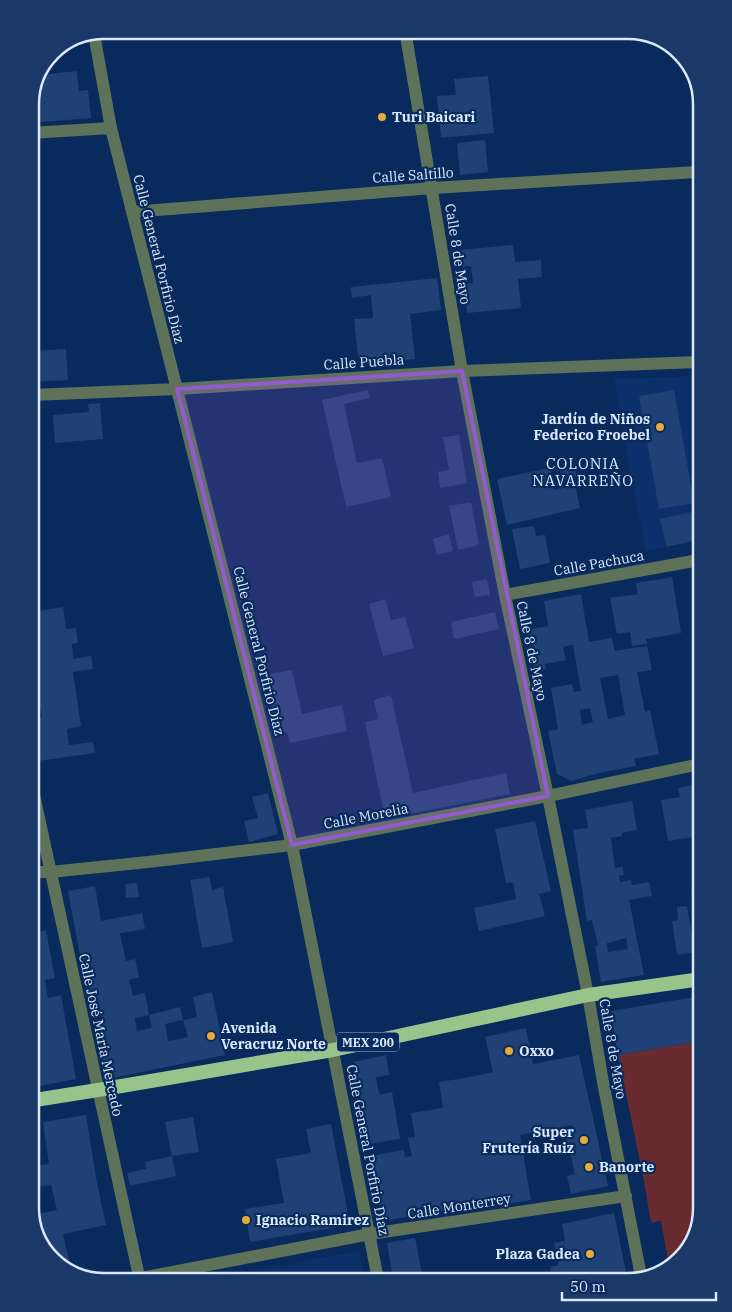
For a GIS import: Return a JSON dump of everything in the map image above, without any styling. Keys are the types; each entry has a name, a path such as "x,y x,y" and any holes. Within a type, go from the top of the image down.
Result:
{"highway":[{"name":"MEX 200","path":"39,1099 333,1050 588,995 693,980"}],"street":[{"name":"Calle 8 de Mayo","path":"407,39 462,371 505,595 588,995 640,1272"},
{"name":"Calle General Porfirio Díaz","path":"95,40 111,128 292,845 377,1273"},
{"path":"39,132 111,128"},
{"name":"Calle Saltillo","path":"132,212 432,188 693,172"},
{"name":"Calle Puebla","path":"39,395 177,389 462,371 693,362"},
{"name":"Calle Pachuca","path":"505,595 693,561"},
{"name":"Calle Morelia","path":"39,872 148,862 292,845 548,796 693,765"},
{"name":"Calle José María Mercado","path":"39,819 138,1273"},
{"name":"Calle Monterrey","path":"175,1273 370,1234 626,1196"}],"highlighted area":[{"path":"462,371 548,796 292,845 177,389"}],"shaded area":[{"name":"Jardín de Niños Federico Froebel","path":"693,376 693,541 646,551 614,379"},
{"path":"693,1042 692,1221 687,1237 668,1260 661,1221 651,1223 618,1055"},
{"path":"359,1251 363,1273 242,1273"}],"building":[{"path":"77,71 79,91 88,90 91,118 39,122 41,87 47,74"},
{"path":"488,76 494,133 441,138 437,96 456,95 454,79"},
{"path":"485,140 488,172 460,175 457,143"},
{"path":"513,245 515,262 541,260 542,277 518,279 521,308 467,313 464,284 473,283 471,266 461,267 459,250"},
{"path":"437,278 441,310 410,314 415,359 359,365 354,319 373,318 371,295 352,298 351,287"},
{"path":"66,349 68,380 39,382 39,351"},
{"path":"368,390 370,398 344,404 357,463 382,458 391,497 346,507 322,400"},
{"path":"674,390 693,503 659,509 639,396"},
{"path":"100,403 103,439 55,443 53,415 89,412 88,404"},
{"path":"459,435 467,483 440,488 438,472 449,470 443,437"},
{"path":"574,466 577,477 562,480 560,469"},
{"path":"550,468 554,490 575,485 580,508 507,525 497,479"},
{"path":"471,502 479,545 458,550 449,506"},
{"path":"692,512 693,541 667,547 660,519"},
{"path":"534,526 536,536 545,535 550,563 520,569 512,529"},
{"path":"449,534 453,551 437,555 433,539"},
{"path":"672,577 681,633 646,639 647,644 632,646 630,632 617,634 610,598 638,594 636,583"},
{"path":"487,579 490,595 475,597 472,582"},
{"path":"581,594 589,642 612,638 615,651 647,646 652,670 637,672 645,712 650,710 659,754 634,759 636,766 571,781 557,774 548,731 558,729 551,688 572,684 574,692 581,691 573,645 563,647 566,660 545,664 546,669 534,671 526,630 548,626 544,601","holes":["618,675 625,715 608,719 600,678","590,708 593,722 582,725 580,710"]},
{"path":"385,599 391,620 405,617 414,648 383,656 369,604"},
{"path":"63,607 66,629 76,628 78,643 72,644 73,659 91,656 93,669 73,672 81,726 67,729 69,745 93,742 95,753 39,761 39,718 42,717 39,702 39,611"},
{"path":"495,612 499,629 454,639 451,622"},
{"path":"292,670 302,714 342,705 347,731 290,743 287,732 277,734 264,675"},
{"path":"391,695 413,793 506,773 510,794 385,819 365,722 378,719 374,700"},
{"path":"693,785 693,837 668,841 661,800 680,797 678,788"},
{"path":"268,793 278,834 249,842 244,821 258,818 252,797"},
{"path":"632,801 637,830 622,833 622,836 611,838 615,868 623,867 624,875 619,876 620,882 631,880 632,885 649,882 652,896 629,900 644,975 601,982 595,946 598,945 592,920 587,921 573,830 588,828 585,810","holes":["626,938 628,949 608,952 607,943"]},
{"path":"535,821 551,891 539,894 545,916 479,931 474,908 516,899 513,882 506,883 495,829"},
{"path":"209,877 212,890 223,887 233,942 202,948 190,880"},
{"path":"137,883 139,897 126,898 125,884"},
{"path":"95,886 101,921 142,913 145,929 120,933 126,961 135,959 139,977 129,980 133,996 145,993 149,1015 180,1007 183,1020 197,1017 193,997 212,992 225,1055 107,1079 96,1026 103,1024 98,1000 90,1001 68,891","holes":["149,1015 152,1028 137,1031 135,1018","183,1020 188,1037 168,1041 165,1024"]},
{"path":"687,906 693,940 693,952 677,955 672,921 678,920 677,907"},
{"path":"46,930 55,978 45,980 48,998 61,995 76,1079 39,1086 39,932"},
{"path":"693,997 693,1042 618,1055 611,1011"},
{"path":"526,1028 533,1064 579,1055 608,1186 571,1194 567,1176 575,1174 565,1133 573,1131 572,1125 520,1135 531,1200 507,1204 506,1200 383,1221 371,1156 404,1150 405,1157 412,1156 408,1138 415,1137 411,1113 443,1108 439,1082 493,1072 485,1037"},
{"path":"386,1055 389,1075 376,1077 379,1095 392,1092 400,1139 370,1144 353,1062"},
{"path":"86,1115 106,1225 63,1234 70,1263 52,1248 44,1233 40,1218 39,1214 57,1210 51,1185 39,1187 39,1165 49,1164 43,1122"},
{"path":"193,1117 199,1152 172,1156 165,1122"},
{"path":"331,1124 350,1225 250,1242 245,1209 284,1203 276,1159 311,1153 306,1129"},
{"path":"172,1156 176,1176 130,1186 127,1173 146,1169 145,1162"},
{"name":"Plaza Gadea","path":"614,1213 626,1273 551,1273 550,1267 559,1265 554,1243 565,1241 562,1224"},
{"path":"415,1238 422,1273 392,1273 387,1243"}],"place":[{"name":"Turi Baicari","path":"382,117"},
{"name":"Jardín de Niños Federico Froebel","path":"660,427"},
{"name":"Avenida Veracruz Norte","path":"211,1036"},
{"name":"Oxxo","path":"509,1051"},
{"name":"Super Frutería Ruiz","path":"584,1140"},
{"name":"Banorte","path":"589,1167"},
{"name":"Ignacio Ramirez","path":"246,1220"},
{"name":"Plaza Gadea","path":"590,1254"}],"district":[{"name":"COLONIA NAVARREÑO","path":"583,472"}]}
